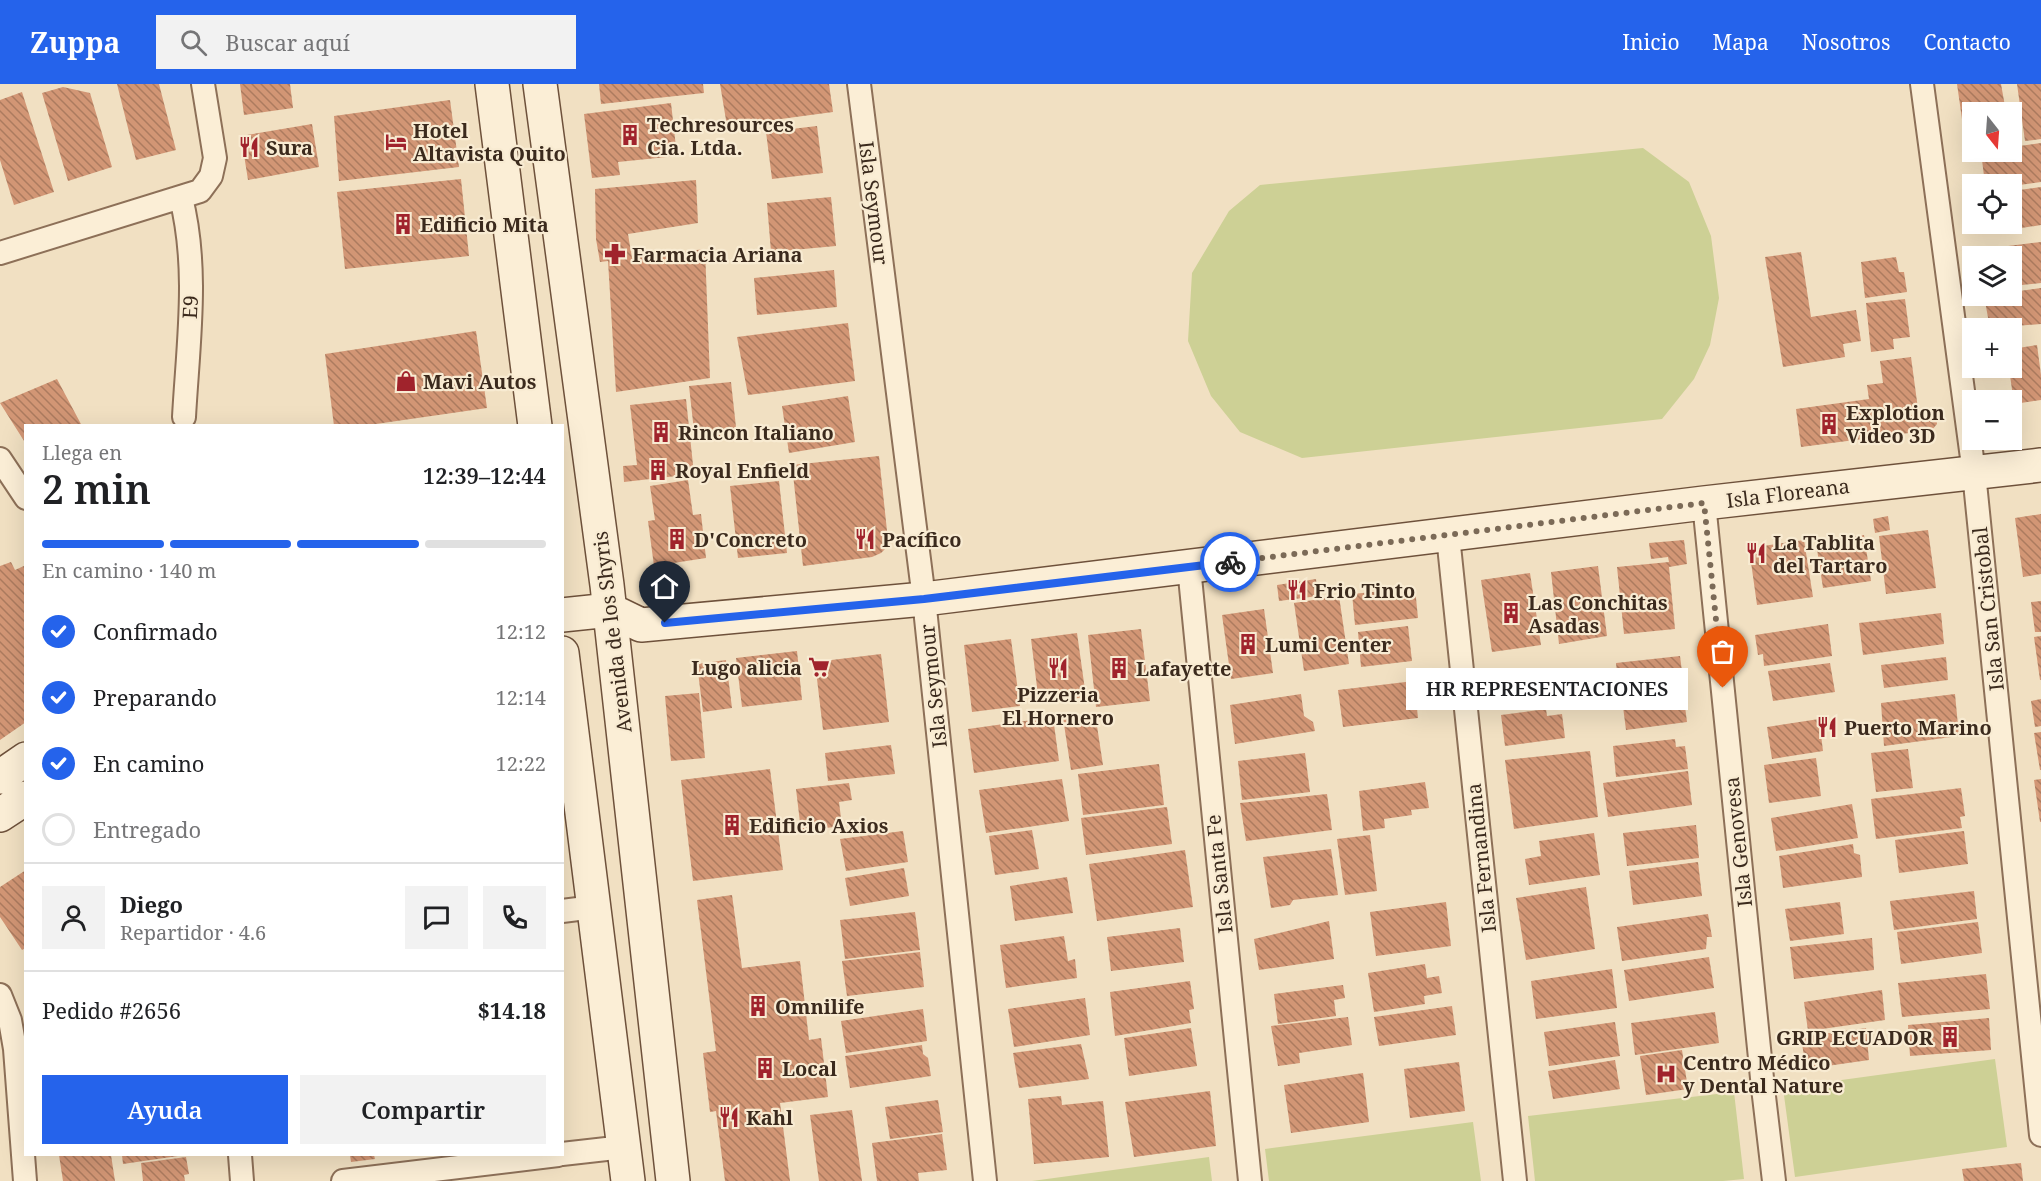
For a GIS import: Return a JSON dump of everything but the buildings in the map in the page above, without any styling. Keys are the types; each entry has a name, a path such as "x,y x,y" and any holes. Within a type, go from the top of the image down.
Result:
{"main road":[{"path":"492,84 535,424"},
{"name":"Avenida de los Shyris","path":"540,84 610,610 674,1181"},
{"name":"Isla Floreana","path":"641,625 924,599 1704,503 2041,465"},
{"path":"564,615 610,610 641,625 614,645 564,652"},
{"path":"564,684 578,909 624,1147 628,1181"},
{"path":"0,777 24,760"},
{"path":"0,815 24,799"}],"street":[{"path":"0,253 200,191 207,185 214,168 215,158 203,84"},
{"name":"Isla Seymour","path":"859,84 924,599 985,1181"},
{"name":"Isla San Cristobal","path":"1922,84 1974,473 2041,1135"},
{"name":"E9","path":"181,198 186,215 192,276 184,417"},
{"path":"0,459 24,495"},
{"name":"Isla Genovesa","path":"1704,503 1774,1181"},
{"name":"Isla Fernandina","path":"1448,536 1515,1181"},
{"name":"Isla Santa Fe","path":"1189,567 1250,1181"},
{"path":"0,995 10,1020 15,1049 25,1181"},
{"path":"564,1154 624,1147"},
{"path":"240,1156 243,1181"},
{"path":"344,1181 550,1156"}],"green space":[{"path":"1643,148 1689,182 1711,236 1719,298 1710,345 1694,379 1662,419 1302,458 1240,432 1211,396 1188,341 1192,273 1229,211 1260,185"},
{"path":"1995,1059 2007,1147 1795,1177 1783,1088"},
{"path":"1734,1092 1744,1179 1535,1181 1528,1116"},
{"path":"1473,1122 1481,1181 1269,1181 1265,1149"},
{"path":"1209,1157 1212,1181 1032,1181"}],"way so far":[{"path":"1230,562 1704,503 1723,688"}],"place":[{"name":"Techresources Cia. Ltda.","path":"630,135"},
{"name":"Hotel Altavista Quito","path":"396,142"},
{"name":"Sura","path":"249,147"},
{"name":"Edificio Mita","path":"403,224"},
{"name":"Farmacia Ariana","path":"615,254"},
{"name":"Mavi Autos","path":"406,381"},
{"name":"Explotion Video 3D","path":"1829,424"},
{"name":"Rincon Italiano","path":"661,432"},
{"name":"Royal Enfield","path":"658,470"},
{"name":"D'Concreto","path":"677,539"},
{"name":"Pacífico","path":"865,539"},
{"name":"La Tablita del Tartaro","path":"1756,553"},
{"name":"Frio Tinto","path":"1297,590"},
{"name":"Las Conchitas Asadas","path":"1511,613"},
{"name":"Lumi Center","path":"1248,644"},
{"name":"Lugo alicia","path":"819,667"},
{"name":"Pizzeria El Hornero","path":"1058,668"},
{"name":"Lafayette","path":"1119,668"},
{"name":"HR REPRESENTACIONES","path":"1723,688"},
{"name":"Puerto Marino","path":"1827,727"},
{"name":"Edificio Axios","path":"732,825"},
{"name":"Omnilife","path":"758,1006"},
{"name":"GRIP ECUADOR","path":"1950,1037"},
{"name":"Local","path":"765,1068"},
{"name":"Centro Médico y Dental Nature","path":"1666,1074"},
{"name":"Kahl","path":"729,1117"}],"route":[{"path":"665,623 924,599 1230,562"}]}
